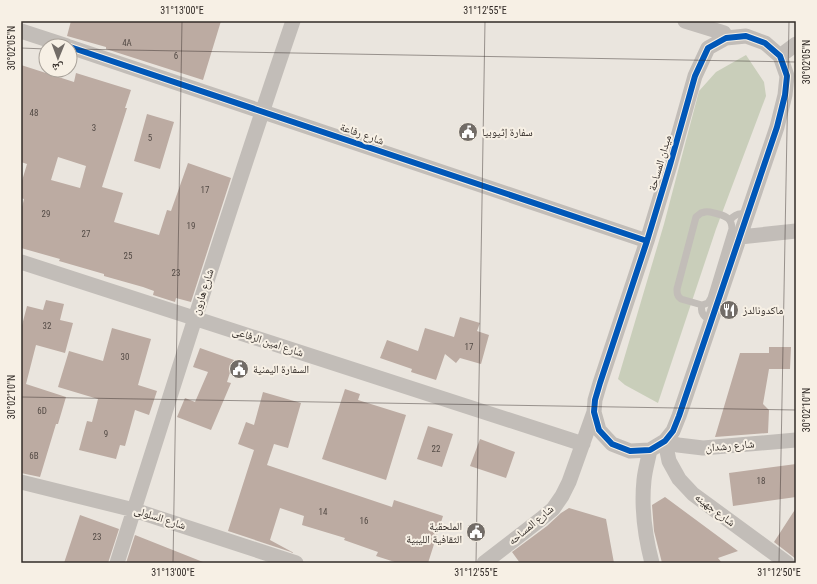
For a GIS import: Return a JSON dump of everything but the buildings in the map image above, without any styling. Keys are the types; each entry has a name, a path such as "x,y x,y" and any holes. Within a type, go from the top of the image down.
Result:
{"street":[{"name":"شارع هارون","path":"117,563 262,111 293,21"},
{"path":"685,21 727,27"},
{"path":"708,48 727,27"},
{"path":"21,31 42,38"},
{"name":"ميدان المساحة","path":"746,36 765,43 780,56 787,76 785,95 777,127 679,416 672,431 665,441 650,450 630,451 612,444 599,430 594,412 595,400 647,241 695,76 708,48 726,38 746,36"},
{"path":"780,56 796,44"},
{"name":"شارع رفاعة","path":"78,50 647,241"},
{"path":"740,237 796,231"},
{"name":"شارع امين الرفاعى","path":"21,262 583,444"},
{"name":"شارع المساحه","path":"484,563 553,509 569,482 594,412"},
{"name":"شارع رشدان","path":"665,441 678,445 703,448 796,440"},
{"name":"شارع جهينه","path":"665,441 669,461 679,479 694,494 787,563"},
{"path":"650,450 644,480 643,510 646,540 652,563"},
{"name":"شارع السلولى","path":"21,482 134,510 296,563"}],"lane":[{"path":"708,212 725,216 730,220 732,229 711,298 708,303 702,305 681,299 678,297 677,289 696,217 701,213 708,212"},
{"path":"730,220 736,215 747,215"},
{"path":"702,305 702,314 707,319 712,320"}],"green space":[{"path":"746,55 764,82 766,96 716,229 658,403 625,385 618,379 664,224 699,91 716,72"}],"cycle path":[{"path":"746,36 765,43 780,56 787,76 785,95 777,127 673,431 665,441 650,450 630,451 612,444 599,430 594,412 595,400 647,241 695,76 708,48 726,38 746,36"},
{"path":"78,50 647,241"}],"place":[{"name":"سفارة إثيوبيا","path":"468,132"},
{"name":"ماكدونالدز","path":"729,310"},
{"name":"السفارة اليمنية","path":"239,369"},
{"name":"الملحقية الثقافية الليبية","path":"476,532"}]}
